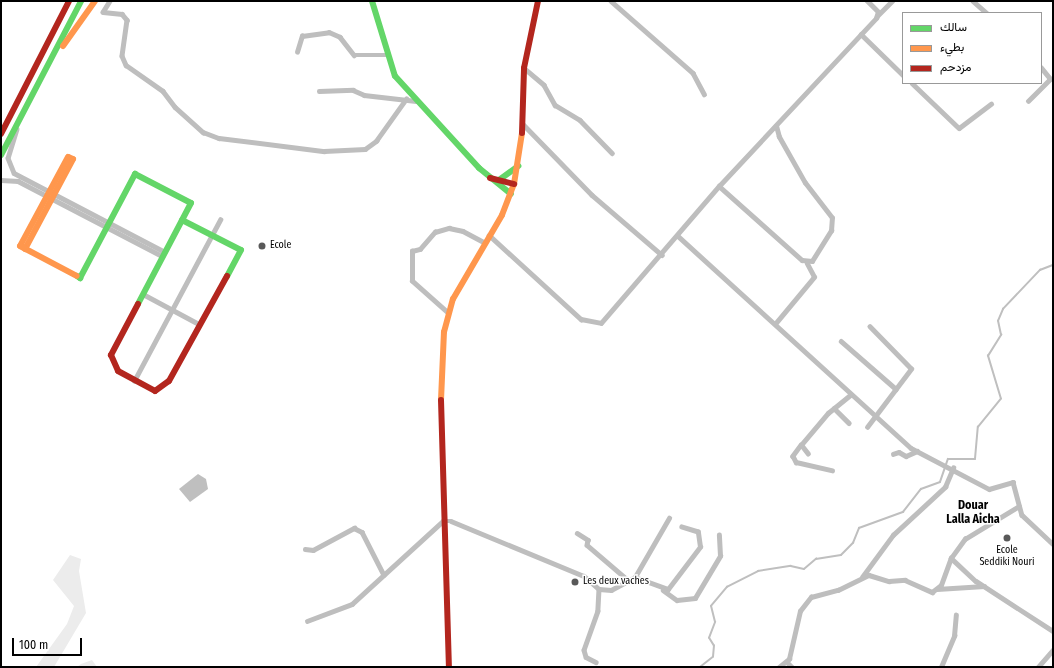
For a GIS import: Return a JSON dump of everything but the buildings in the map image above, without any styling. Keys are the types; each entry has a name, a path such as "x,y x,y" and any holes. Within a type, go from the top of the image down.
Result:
{"main road":[{"path":"1,134 69,1"},
{"path":"1,155 81,1"},
{"path":"51,60 94,1"},
{"path":"372,1 386,55 395,76 416,101 490,178 511,194"},
{"path":"449,667 443,521 440,379 448,313 484,242 507,203 514,184 518,166 523,124 524,68 538,1"},
{"path":"50,194 73,159 68,157 23,247 80,278 135,174 191,203 182,220 164,254 111,355 116,369 152,391 162,388 241,250 182,220"},
{"path":"498,183 518,166"},
{"path":"498,183 514,184"},
{"path":"498,183 507,203"}],"street":[{"path":"110,1 103,12 122,14 127,20 122,56 126,65 163,91 175,107 203,132 219,138 324,151 365,149 376,141 406,99"},
{"path":"611,1 700,80 704,94"},
{"path":"867,1 878,12 877,16"},
{"path":"489,235 581,319 594,324 601,323 662,255 719,186 892,1"},
{"path":"973,1 986,12"},
{"path":"297,52 300,38 329,32 340,37 354,55 386,55"},
{"path":"861,34 902,73"},
{"path":"524,68 544,85 555,105 580,120 612,153"},
{"path":"1028,101 1050,79 1042,69"},
{"path":"913,84 959,128 991,104"},
{"path":"319,91 353,90 416,101"},
{"path":"18,124 9,166 16,174 50,194 164,254"},
{"path":"523,124 592,195 662,255"},
{"path":"776,126 779,137 805,183 832,218 831,231 807,264"},
{"path":"1,180 14,179 50,194"},
{"path":"719,186 807,264 814,277 775,324"},
{"path":"134,381 220,220"},
{"path":"448,313 412,280 412,251 420,249 434,232 449,228 463,231 484,242"},
{"path":"678,236 775,324 850,395 917,451 953,468 989,489 1013,482 1019,506 1027,522 1053,544"},
{"path":"185,269 192,272"},
{"path":"143,294 199,324"},
{"path":"867,427 911,369 870,327"},
{"path":"841,341 896,389"},
{"path":"832,470 796,462 793,456 834,408 850,395"},
{"path":"834,408 849,423"},
{"path":"801,445 808,454"},
{"path":"893,454 917,451"},
{"path":"779,667 786,662 805,603 811,597 838,590 862,576 893,535 945,487 953,468"},
{"path":"937,589 951,558 966,539 1019,506"},
{"path":"635,577 669,518"},
{"path":"307,621 352,604 443,521 578,574 599,589 611,590 635,577 652,581 677,600 695,598 720,556 719,535"},
{"path":"662,590 677,582 700,547 698,532 682,527"},
{"path":"305,549 313,550 354,528 362,532 384,575"},
{"path":"577,533 588,540 587,546 628,580"},
{"path":"951,558 984,586 1052,628"},
{"path":"862,576 905,580 932,592 937,589 984,586"},
{"path":"596,662 584,652 598,611 599,589"},
{"path":"941,667 954,636 956,615"},
{"path":"1038,667 1053,650"},
{"path":"786,662 792,667"}],"shaded area":[{"path":"198,474 206,479 208,489 190,502 179,489"},
{"path":"70,555 81,559 79,571 86,613 54,667 36,667 67,624 74,606 53,580"},
{"path":"92,660 97,667 77,667 81,664"}],"waterway":[{"path":"700,667 713,657 714,646 709,638 715,622 711,606 727,587 758,571 791,566 804,569 816,559 841,555 853,543 859,528 903,512 921,489 940,482 948,459 975,459 978,427 1001,399 988,356 1001,335 998,321 1003,309 1040,270 1053,265"}],"traffic: fast":[{"path":"1,155 81,1"},
{"path":"372,1 395,76 479,168 511,194"},
{"path":"499,180 518,166"},
{"path":"77,276 80,278 135,174 191,203 138,304"},
{"path":"182,220 241,250 227,276"}],"traffic: slow":[{"path":"63,46 95,1"},
{"path":"441,400 444,332 453,299 502,215 514,184 522,133"},
{"path":"25,249 73,159 68,157 20,246 77,276"}],"traffic: jam":[{"path":"1,134 69,1"},
{"path":"522,133 524,68 538,1"},
{"path":"490,178 514,184"},
{"path":"138,304 111,355 118,371 155,391 169,381 227,276"},
{"path":"441,400 449,667"}],"place":[{"name":"Ecole","path":"262,246"},
{"name":"Ecole Seddiki Nouri","path":"1007,538"},
{"name":"Les deux vaches","path":"575,582"}],"district":[{"name":"Douar Lalla Aicha","path":"973,513"}]}
